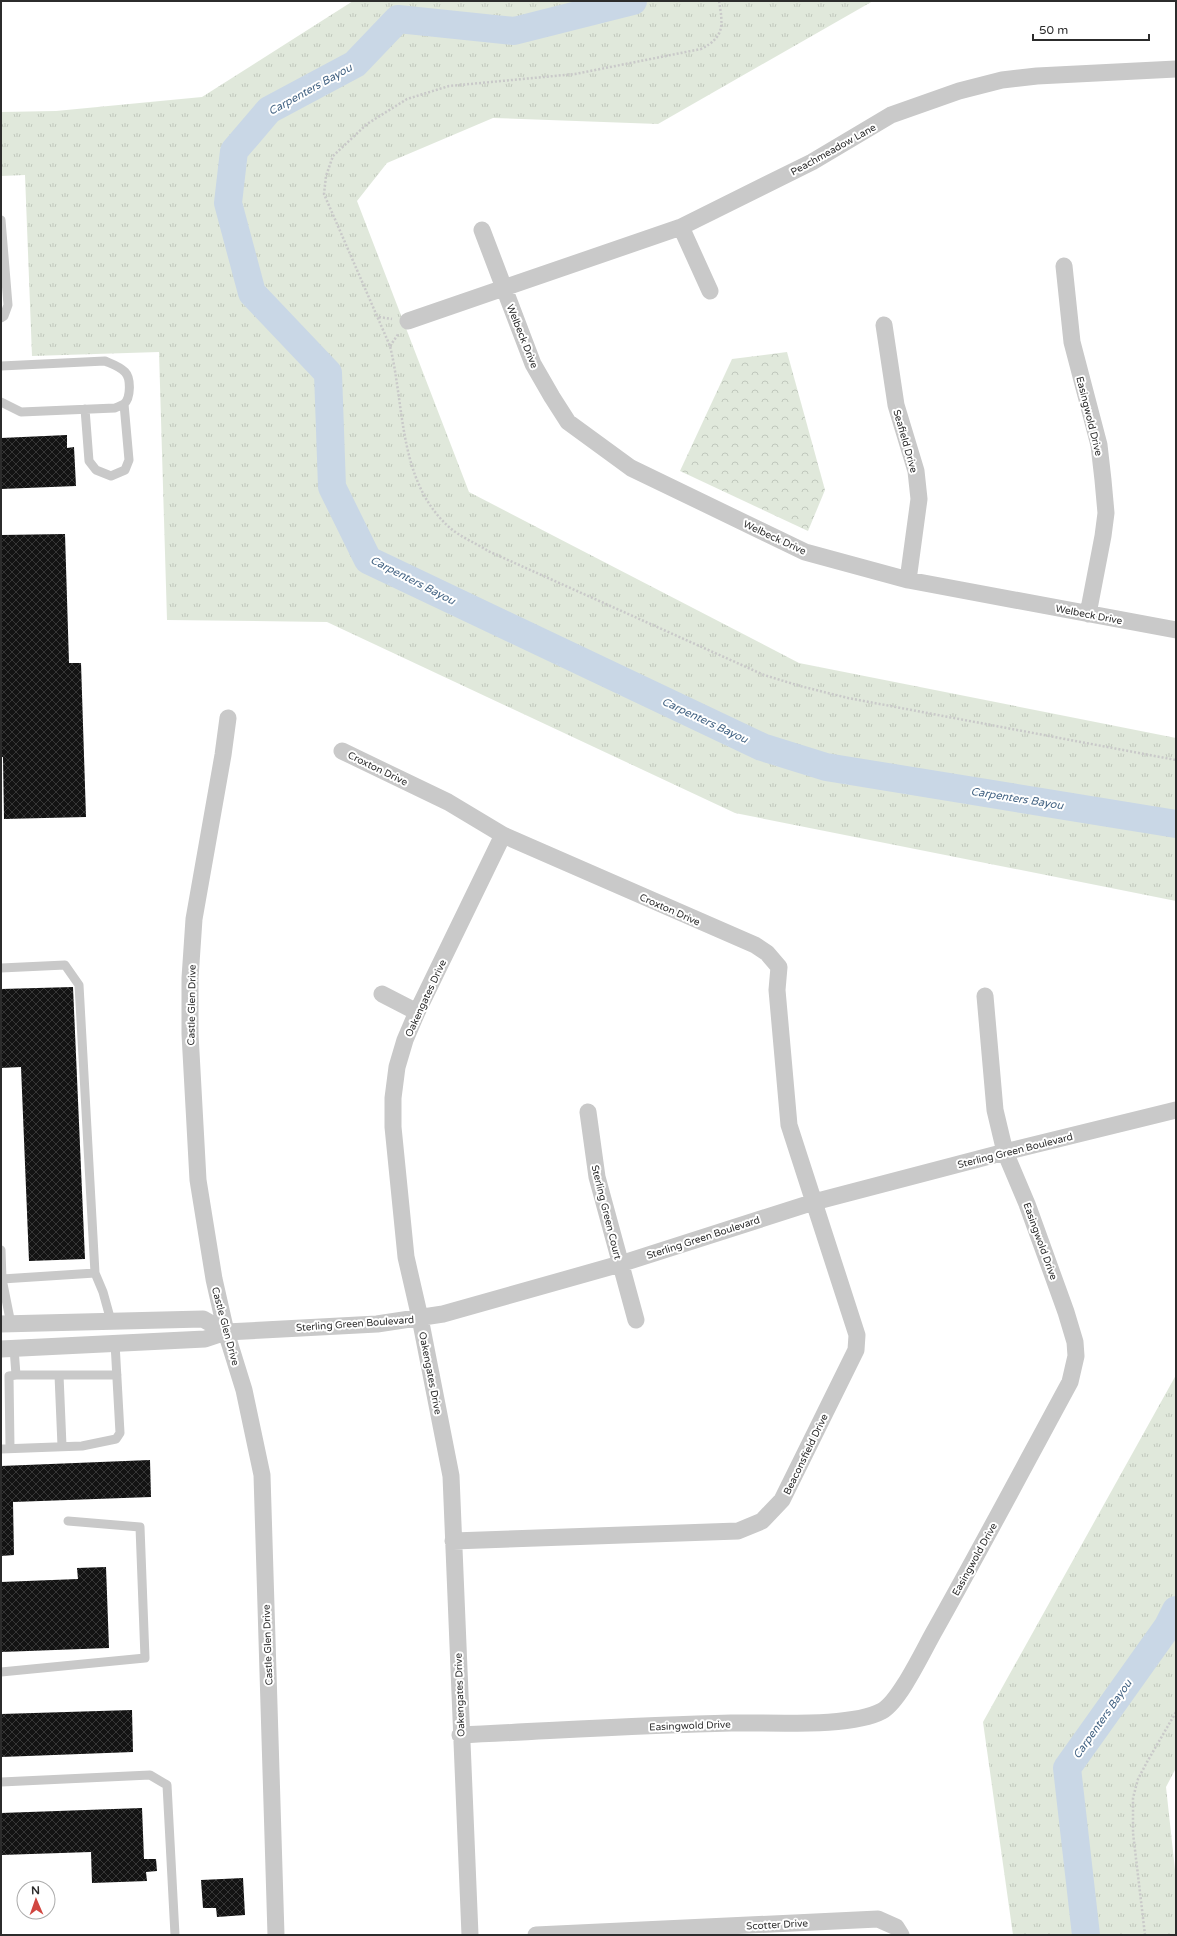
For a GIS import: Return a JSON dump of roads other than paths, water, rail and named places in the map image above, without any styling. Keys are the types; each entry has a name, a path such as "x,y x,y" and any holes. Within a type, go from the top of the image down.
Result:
{"street":[{"name":"Peachmeadow Lane","path":"408,321 503,287 681,227 812,162 891,115 960,91 1002,80 1037,76 1176,69"},
{"path":"681,227 710,292"},
{"path":"482,230 503,287"},
{"name":"Easingwold Drive","path":"1064,266 1072,342 1099,445 1106,513 1104,536 1088,614"},
{"name":"Welbeck Drive","path":"503,287 533,364 568,422 630,468 805,552 908,580 1176,630"},
{"name":"Seafield Drive","path":"884,325 896,405 916,471 919,499 908,580"},
{"name":"Castle Glen Drive","path":"228,718 223,755 194,920 190,978 190,1027 198,1180 214,1279 226,1332 244,1390 262,1475 276,1935"},
{"name":"Croxton Drive","path":"342,751 448,802 503,835 755,945 767,953 779,967 776,990 789,1125 814,1202"},
{"name":"Oakengates Drive","path":"470,1935 460,1735 451,1476 420,1318 406,1257 393,1127 393,1098 397,1067 405,1040 417,1012 503,835"},
{"path":"382,994 417,1012"},
{"name":"Easingwold Drive","path":"460,1735 730,1723 827,1722 864,1718 884,1710 894,1700 912,1671 966,1574 1070,1382 1076,1356 1075,1342 1066,1312 1028,1204 1005,1152 995,1110 985,996"},
{"name":"Sterling Green Boulevard","path":"8,1348 205,1339 226,1332 378,1324 443,1314 620,1264 814,1202 1005,1152 1176,1110"},
{"name":"Sterling Green Court","path":"588,1112 597,1177 636,1320"},
{"name":"Beaconsfield Drive","path":"453,1541 738,1531 762,1521 782,1500 856,1350 857,1335 814,1202"},
{"path":"6,1324 203,1319 226,1332"},
{"path":"111,1321 115,1343"},
{"name":"Scotter Drive","path":"536,1935 878,1919 899,1931"}],"lane":[{"path":"1,220 8,305 4,316 1,318"},
{"path":"1,366 105,361 115,365 126,373 129,385 129,394 124,404 129,460 125,470 111,476 96,470 89,461 85,409"},
{"path":"1,402 21,412 115,408 124,404"},
{"path":"1,968 65,965 79,985 95,1273 104,1292 111,1321"},
{"path":"1,1250 6,1324"},
{"path":"2,1279 95,1273"},
{"path":"115,1343 117,1375 120,1433 116,1439 82,1446 6,1448 9,1376 117,1375"},
{"path":"8,1348 16,1375"},
{"path":"59,1375 62,1446"},
{"path":"1,1672 145,1658 140,1527 68,1521"},
{"path":"1,1782 150,1776 167,1785 175,1935"}],"waterway":[{"name":"Carpenters Bayou","path":"633,1 514,31 398,19 355,64 269,110 234,151 228,203 252,293 328,373 332,487 368,560 762,747 826,767 1176,824"},
{"name":"Carpenters Bayou","path":"1086,1935 1067,1768 1168,1626 1176,1610"}]}
